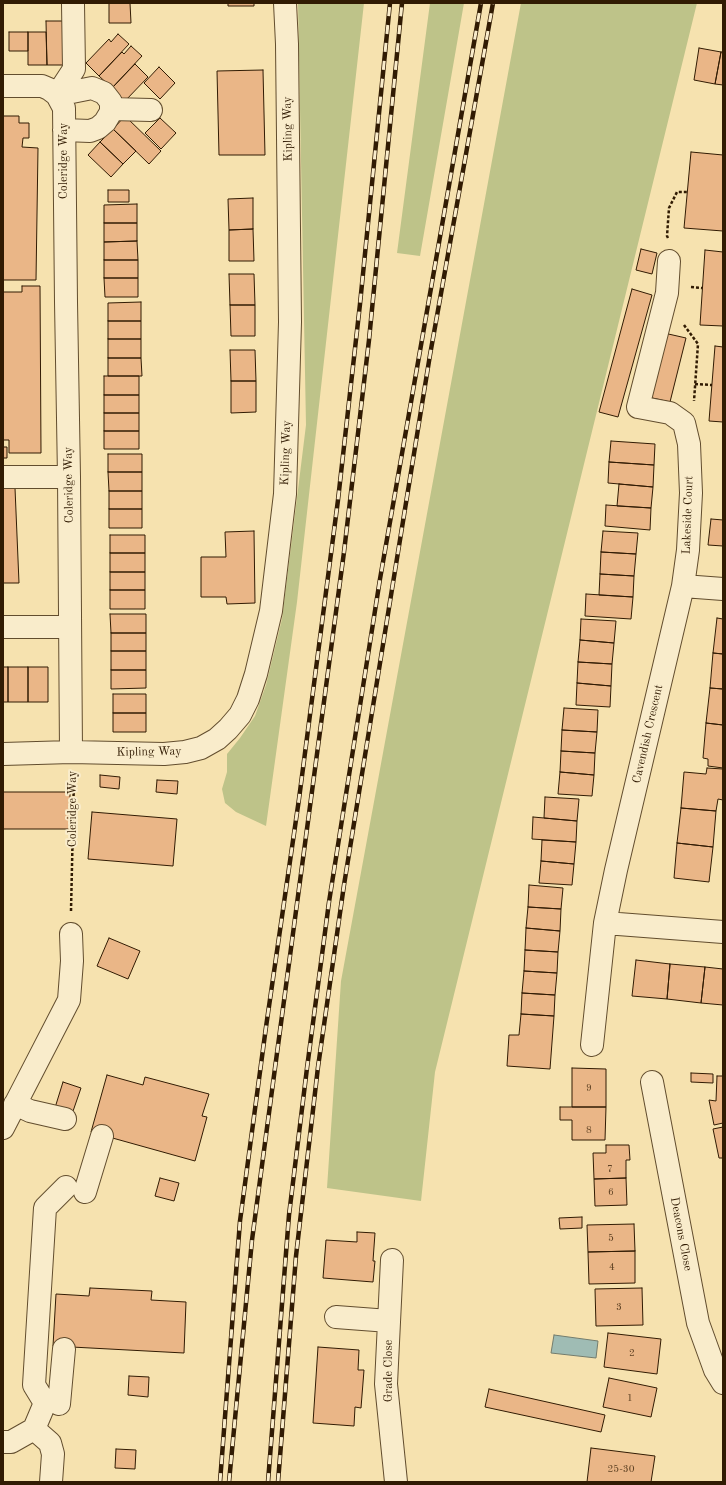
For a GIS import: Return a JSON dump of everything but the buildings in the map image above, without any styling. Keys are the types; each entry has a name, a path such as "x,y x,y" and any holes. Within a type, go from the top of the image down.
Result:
{"street":[{"name":"Kipling Way","path":"3,754 71,752 164,754 185,752 201,748 217,739 228,729 240,714 248,699 256,674 271,611 285,494 290,322 287,44 285,3"},
{"path":"57,95 74,69 73,4"},
{"path":"3,86 42,86 57,95 92,88 104,93 111,102 111,112 106,122 98,128 90,131 64,130"},
{"name":"Coleridge Way","path":"57,95 64,108 71,752"},
{"path":"111,109 151,110"},
{"name":"Lakeside Court","path":"670,261 667,293 638,407 670,413 684,423 688,444 691,493 688,550 683,586"},
{"path":"3,477 69,477"},
{"path":"683,586 723,589"},
{"name":"Cavendish Crescent","path":"592,1045 605,923 616,870 683,586"},
{"path":"3,627 70,626"},
{"path":"605,923 723,932"},
{"path":"3,1128 69,1000 72,960 71,934"},
{"name":"Deacons Close","path":"652,1082 698,1323 715,1370 723,1383"},
{"path":"15,1104 30,1111 65,1119"},
{"path":"3,1442 11,1442 34,1429 45,1403 34,1385 45,1208 76,1190 102,1136"},
{"name":"Grade Close","path":"392,1260 386,1384 396,1482"},
{"path":"336,1317 389,1321"},
{"path":"59,1404 64,1349"},
{"path":"34,1429 50,1443 53,1454 51,1482"}],"path":[{"path":"685,287 702,288"},
{"path":"695,384 712,385"},
{"name":"Coleridge Way","path":"71,752 74,773 71,934"}],"green space":[{"path":"298,3 364,3 297,602 266,826 236,812 225,803 222,789 227,772 227,754 255,716 266,685 282,619 306,425"},
{"path":"430,3 464,3 420,256 397,253"},
{"path":"521,3 697,3 435,1072 421,1201 327,1188 341,981"}],"water":[{"path":"554,1335 598,1341 596,1358 551,1353"}],"railway":[{"path":"220,1482 240,1221 299,799 338,500 360,304 390,3"},
{"path":"229,1482 252,1240 344,552 369,340 402,3"},
{"path":"268,1482 289,1215 329,902 380,579 481,3"},
{"path":"278,1482 296,1256 318,1067 344,885 430,355 493,3"}]}
